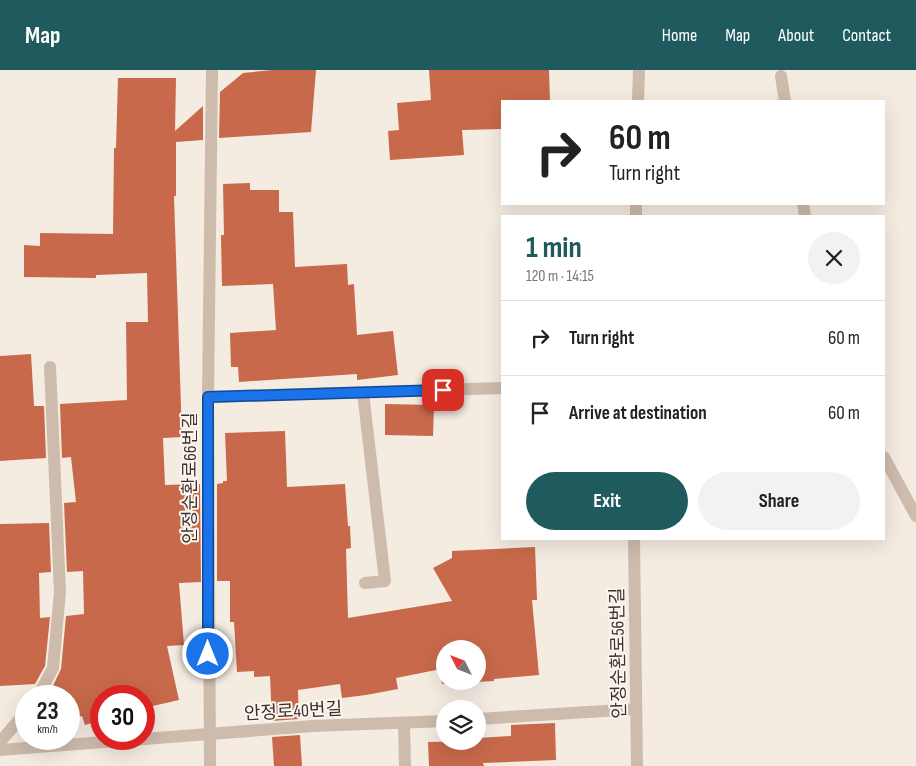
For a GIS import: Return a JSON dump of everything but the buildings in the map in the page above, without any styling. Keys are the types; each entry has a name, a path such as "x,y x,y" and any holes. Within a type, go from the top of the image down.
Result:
{"street":[{"name":"안정순환로66번길","path":"210,766 208,734 208,397 212,70"},
{"path":"638,100 639,70"},
{"path":"781,76 786,100"},
{"path":"44,685 53,668 60,592 50,366"},
{"path":"208,397 501,388"},
{"path":"363,393 384,581 365,583"},
{"path":"885,459 916,516"},
{"name":"안정순환로56번길","path":"634,540 637,766"},
{"path":"486,718 636,709"},
{"name":"안정로40번길","path":"155,738 313,726 436,721"},
{"path":"404,723 406,766"},
{"path":"0,742 15,725"},
{"name":"안정로40번길","path":"0,750 90,743"}],"route":[{"path":"208,654 208,397 443,390"}]}
